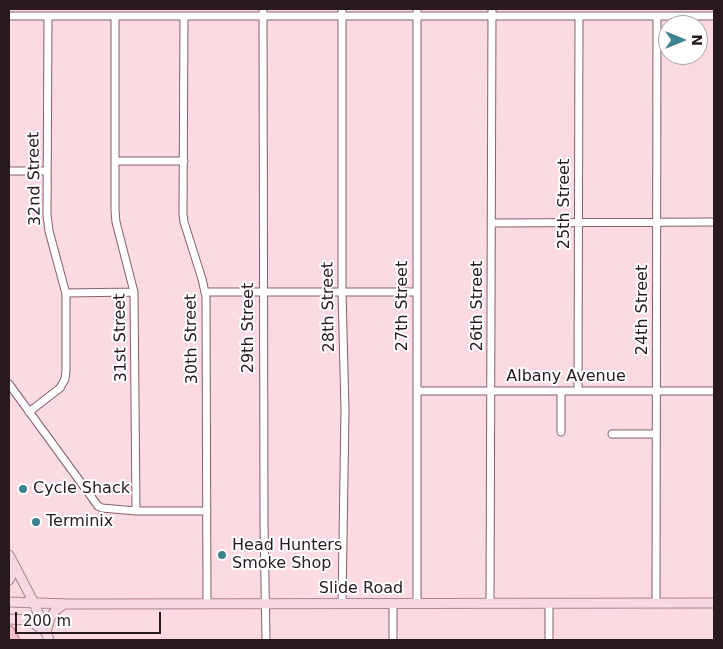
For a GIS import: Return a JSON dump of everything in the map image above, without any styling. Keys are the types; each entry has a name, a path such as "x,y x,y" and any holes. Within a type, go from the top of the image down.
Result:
{"main road":[{"path":"9,580 12,574 10,557"},
{"path":"10,557 34,603 48,636"},
{"name":"Slide Road","path":"9,602 64,604 714,603"},
{"path":"48,636 50,618 64,604"},
{"path":"9,619 29,620 48,636"}],"street":[{"name":"29th Street","path":"263,13 266,640"},
{"name":"28th Street","path":"342,13 342,291 346,410 342,604"},
{"name":"27th Street","path":"417,13 417,604"},
{"path":"9,16 492,13 579,16 714,16"},
{"name":"26th Street","path":"490,603 492,13"},
{"name":"32nd Street","path":"29,412 60,388 65,378 66,292 49,232 47,215 48,16"},
{"name":"31st Street","path":"115,16 116,222 134,292 136,511"},
{"name":"30th Street","path":"184,16 184,222 206,292 207,604"},
{"name":"25th Street","path":"578,391 579,16"},
{"name":"24th Street","path":"656,603 657,16"},
{"path":"115,161 184,161"},
{"path":"9,171 47,171"},
{"path":"492,223 714,222"},
{"path":"66,292 134,292"},
{"path":"206,292 417,292"},
{"path":"9,384 98,506 136,511 207,511"},
{"name":"Albany Avenue","path":"417,391 714,391"},
{"path":"561,391 561,432"},
{"path":"612,434 656,434"},
{"path":"549,603 549,640"},
{"path":"393,604 393,640"}],"place":[{"name":"Cycle Shack","path":"23,489"},
{"name":"Terminix","path":"36,522"},
{"name":"Head Hunters Smoke Shop","path":"222,555"}]}
